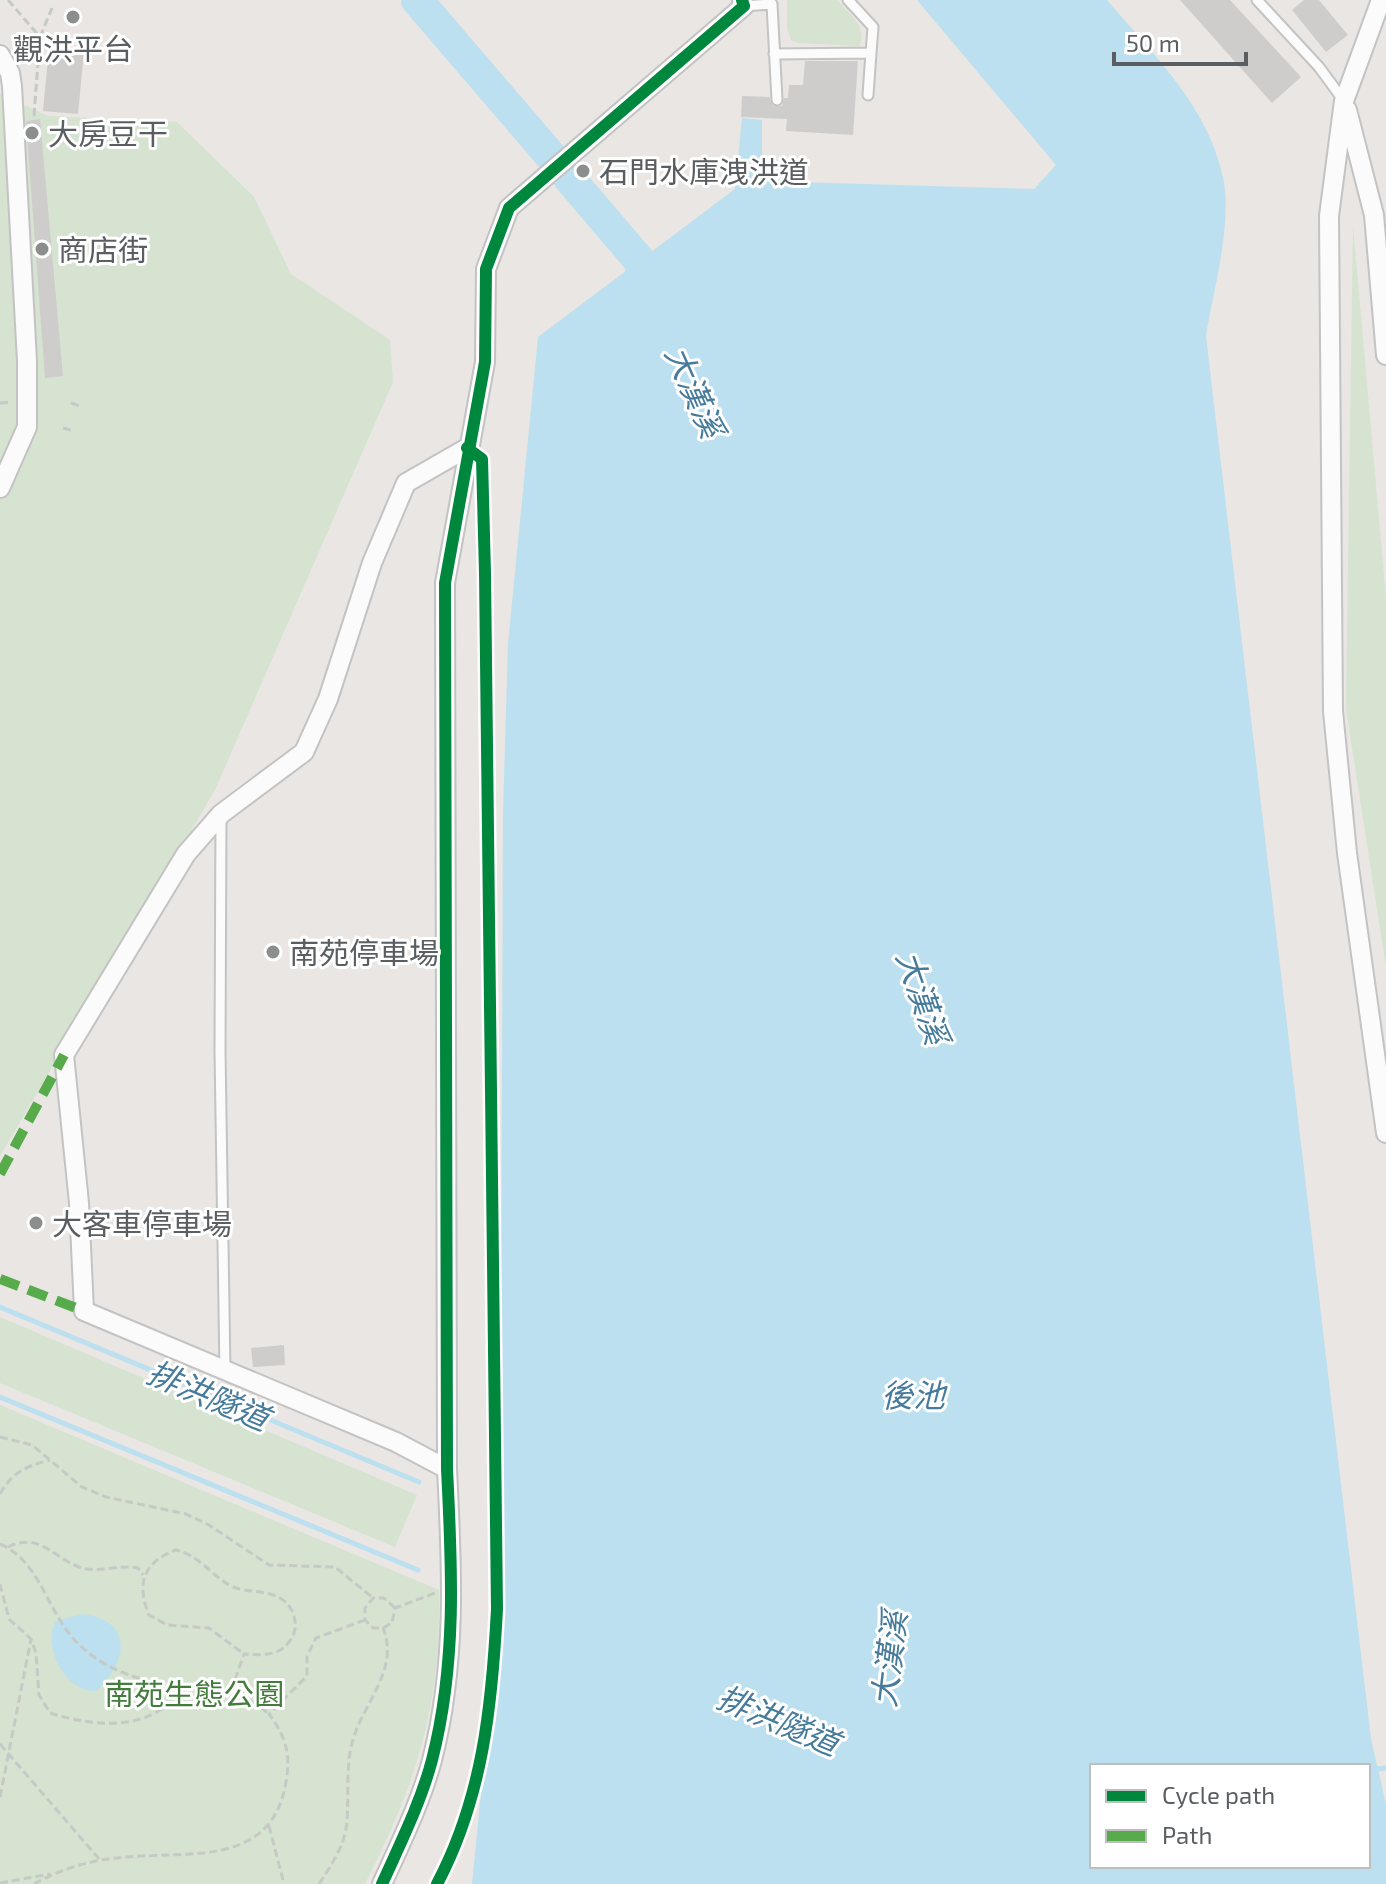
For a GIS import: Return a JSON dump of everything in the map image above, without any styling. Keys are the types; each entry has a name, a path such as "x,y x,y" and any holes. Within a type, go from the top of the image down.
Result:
{"street":[{"path":"1381,0 1344,101 1329,216 1333,711 1347,853 1386,1133"},
{"path":"382,1884 431,1762 452,1640 453,1586 447,1469 445,583 485,362 486,269 509,208 743,3"},
{"path":"0,55 10,73 14,116 27,361 27,427 0,488"},
{"path":"1344,101 1374,215 1386,355"},
{"path":"447,1469 396,1442 84,1311 79,1203 64,1055 186,854 221,814 304,752 328,699 372,563 406,483 467,448"}],"lane":[{"path":"848,0 873,27 868,95"},
{"path":"1257,0 1319,67 1344,101"},
{"path":"743,3 772,2 777,100"},
{"path":"774,54 871,53"},
{"path":"221,814 220,1051 225,1372"}],"path":[{"path":"9,0 40,37"},
{"path":"14,116 34,115 40,37 52,8"},
{"path":"71,403 80,406"},
{"path":"63,428 71,430"},
{"path":"0,1437 32,1445 82,1487 106,1497 186,1514 209,1525 269,1565 335,1567 373,1598 384,1598 395,1608"},
{"path":"0,1494 8,1478 20,1470 50,1460"},
{"path":"8,1547 33,1542 48,1546 79,1567 128,1566 138,1568 143,1575"},
{"path":"0,1544 20,1557 79,1644 126,1674 168,1685 218,1686 247,1697 269,1714 285,1736 289,1763 284,1793 269,1823 251,1841 225,1852 100,1860 0,1883"},
{"path":"176,1550 190,1554 234,1587 280,1597 290,1607 296,1620 295,1634 285,1648 267,1656 244,1654 209,1628 167,1625 149,1615 141,1595 143,1575 163,1555 176,1550"},
{"path":"0,1584 9,1619 31,1639 36,1653 39,1695 50,1713 88,1722 135,1721 155,1717 172,1704 184,1687"},
{"path":"395,1608 453,1586"},
{"path":"373,1598 365,1608 365,1620 373,1628 383,1628 392,1623 395,1608"},
{"path":"269,1714 307,1676 307,1656 316,1638 365,1620"},
{"path":"319,1884 335,1860 346,1830 351,1745 385,1669 390,1646 383,1628"},
{"path":"0,1797 31,1639"},
{"path":"231,1691 244,1654"},
{"path":"0,1744 100,1860"},
{"path":"269,1823 284,1884"},
{"path":"34,1884 54,1873"}],"green space":[{"path":"787,0 837,0 859,27 859,46 791,40 787,28"},
{"path":"0,94 48,116 177,122 254,197 291,274 390,340 393,382 215,790 0,1156"},
{"path":"1353,226 1386,598 1386,967 1346,709"},
{"path":"0,1317 417,1495 395,1547 0,1383"},
{"name":"南苑生態公園","path":"0,1405 439,1590 436,1671 422,1742 399,1811 365,1884 0,1884"}],"water":[{"name":"後池","path":"917,0 1107,0 1160,61 1192,104 1216,152 1223,178 1224,235 1206,336 1371,1739 1386,1804 1386,1884 472,1884 500,1600 503,813 508,644 538,337 735,189 742,118 762,120 762,181 1034,189 1056,165"},
{"path":"83,1614 100,1618 111,1625 121,1645 115,1668 96,1691 74,1684 54,1654 52,1631 56,1621"}],"building":[{"path":"1180,0 1230,0 1301,77 1272,103"},
{"path":"1304,0 1319,0 1348,35 1326,52 1292,10"},
{"path":"49,48 84,51 78,114 43,111"},
{"path":"805,61 858,61 853,135 786,131 787,119 741,117 742,96 769,97 773,106 782,106 784,98 788,98 789,85 803,85"},
{"name":"商店街","path":"40,119 63,376 45,378 26,121"},
{"path":"284,1345 285,1365 253,1367 251,1348"}],"waterway":[{"name":"大漢溪","path":"417,0 549,154"},
{"name":"大漢溪","path":"569,178 638,259 655,298"},
{"name":"排洪隧道","path":"0,1307 419,1482"},
{"name":"排洪隧道","path":"0,1397 418,1570"},
{"path":"1370,1770 1386,1768"}],"marked path":[{"path":"0,1174 64,1055"},
{"path":"0,1279 84,1311"}],"cycle path":[{"path":"382,1884 416,1807 432,1760 446,1687 449,1651 445,583 485,362 486,269 509,208 744,6 742,0"},
{"path":"437,1884 453,1851 475,1784 488,1715 497,1609 485,573 482,459 467,448"}],"place":[{"name":"觀洪平台","path":"73,17"},
{"name":"大房豆干","path":"32,133"},
{"name":"石門水庫洩洪道","path":"583,171"},
{"name":"商店街","path":"42,249"},
{"name":"南苑停車場","path":"273,952"},
{"name":"大客車停車場","path":"36,1223"}]}
